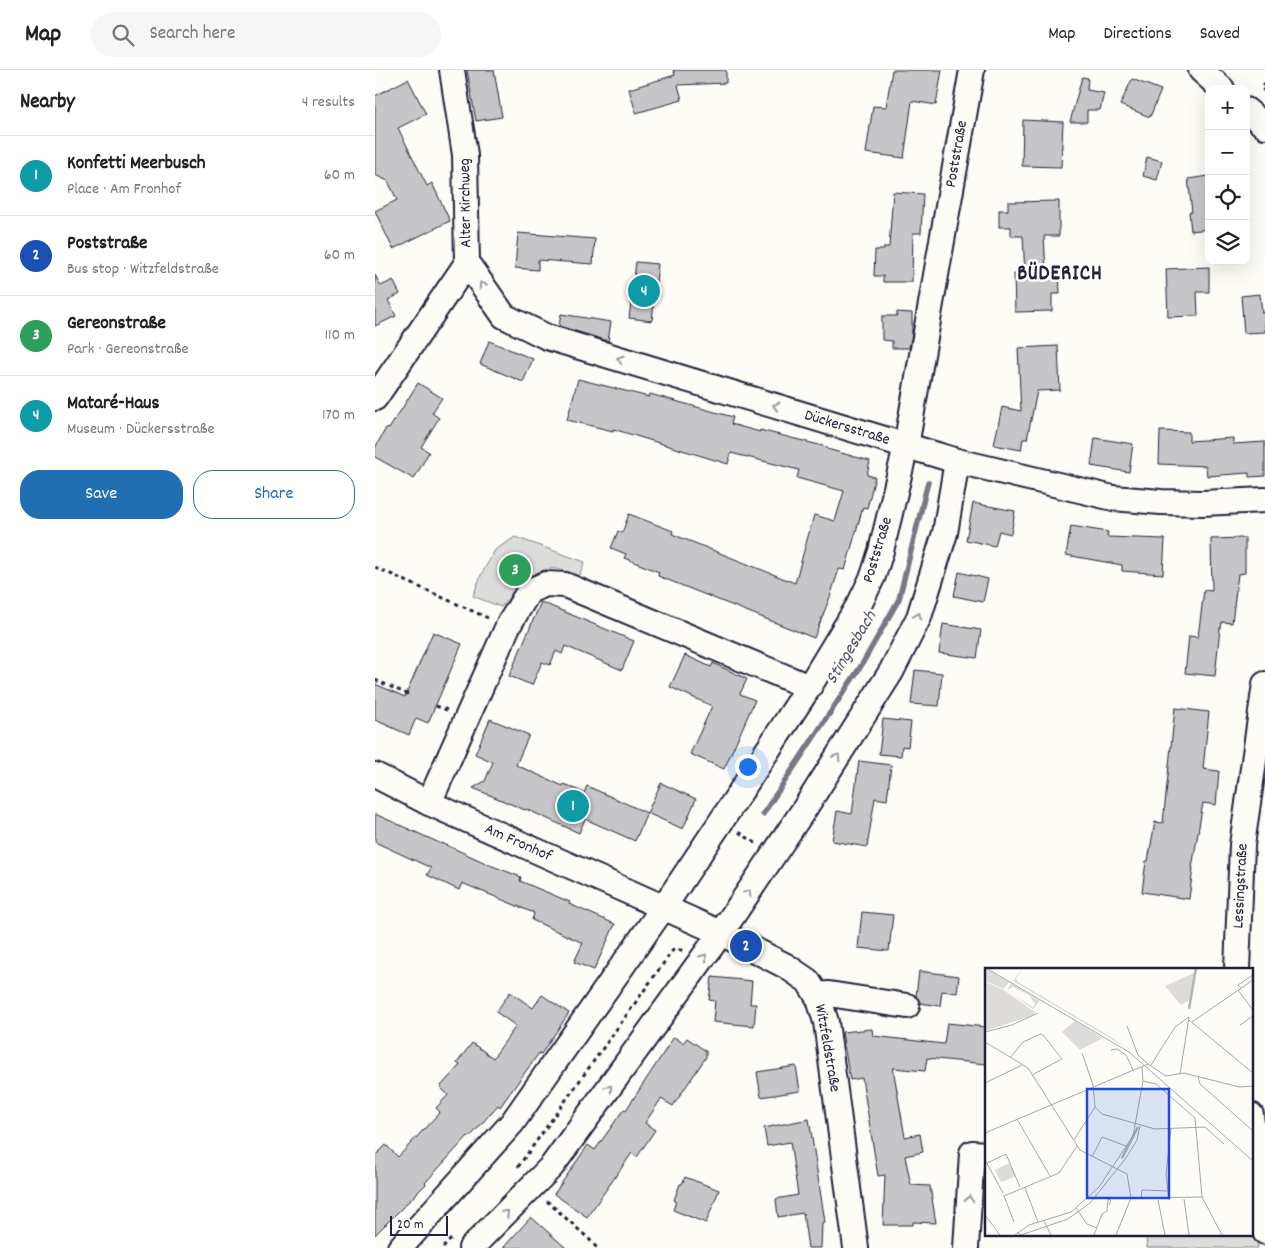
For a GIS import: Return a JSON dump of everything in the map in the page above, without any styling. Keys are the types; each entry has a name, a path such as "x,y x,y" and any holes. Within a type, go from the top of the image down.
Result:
{"street":[{"name":"Alter Kirchweg","path":"375,398 467,263 465,155 452,70"},
{"name":"Poststraße","path":"400,1248 512,1123 663,908 722,820 809,687 860,603 873,576 881,552 906,446 972,70"},
{"path":"1201,70 1218,85"},
{"path":"1250,113 1265,126"},
{"name":"Dückersstraße","path":"467,263 504,316 547,337 906,446 957,461 1113,498 1202,503 1265,500"},
{"path":"463,1241 531,1188 552,1166 716,941 805,808 891,672 919,617 945,533 957,461"},
{"path":"429,803 508,626 529,591 547,584 565,585 809,687"},
{"name":"Lessingstraße","path":"1237,968 1242,845 1265,684"},
{"name":"Am Fronhof","path":"375,774 429,803 663,908"},
{"name":"Witzfeldstraße","path":"663,908 716,941 786,966 808,981 817,995 825,1022 856,1248"},
{"path":"817,995 829,994 907,1006"},
{"path":"1253,1143 1255,1171 1265,1232"},
{"path":"966,1248 973,1154 985,1154"}],"path":[{"path":"1265,83 1261,88 1265,91"},
{"path":"375,567 508,626"},
{"path":"375,680 410,695"},
{"path":"722,820 773,855"},
{"path":"518,1168 673,950 716,941"},
{"path":"531,1188 597,1248"},
{"path":"443,1248 463,1241"}],"shaded area":[{"path":"515,537 585,562 579,577 557,569 540,571 525,581 501,607 473,596 481,575 495,550"},
{"path":"1253,1199 1258,1248 1147,1248 1146,1236 1253,1236"}],"building":[{"path":"467,70 494,70 502,117 476,121"},
{"path":"673,70 726,70 726,83 678,85 682,100 636,113 629,89 675,75"},
{"path":"892,70 942,70 936,105 912,101 904,158 866,153 873,106 886,107"},
{"path":"1082,77 1088,78 1087,90 1104,93 1100,110 1087,110 1087,122 1070,122"},
{"path":"408,79 426,114 398,128 427,186 432,183 450,221 393,249 375,211 397,200 388,181 375,175 375,96"},
{"path":"1132,79 1161,90 1150,117 1120,105"},
{"path":"1023,120 1063,122 1061,167 1022,166"},
{"path":"1147,157 1162,161 1157,180 1143,176"},
{"path":"1205,177 1205,229 1191,231 1189,212 1192,212 1188,179"},
{"path":"893,192 923,194 921,233 913,233 912,282 883,282 883,276 874,276 875,250 884,250 884,247 889,247"},
{"path":"1059,201 1059,236 1044,236 1046,271 1059,271 1060,294 1052,294 1052,311 1015,312 1014,274 1025,274 1023,236 1011,236 1011,227 999,227 999,210 1008,210 1008,202"},
{"path":"518,233 595,239 593,264 538,260 538,270 515,268"},
{"path":"636,262 658,264 652,321 629,318"},
{"path":"1209,267 1209,292 1197,292 1198,316 1168,317 1166,269"},
{"path":"375,275 381,286 393,280 400,294 388,300 396,316 375,326"},
{"path":"1260,294 1262,313 1265,312 1265,332 1244,333 1241,296"},
{"path":"897,312 912,313 912,334 909,348 892,348 892,341 882,340 882,316 897,316"},
{"path":"561,314 611,322 608,341 559,326"},
{"path":"489,341 533,359 523,382 480,364"},
{"path":"1058,346 1060,390 1037,391 1027,439 1023,439 1021,450 994,445 1002,407 1021,411 1018,348"},
{"path":"578,379 649,397 650,394 733,417 731,424 827,447 827,449 870,461 867,475 875,477 867,508 863,507 845,570 839,569 814,638 658,576 659,572 624,558 626,554 611,548 618,531 622,533 629,514 673,531 672,534 795,583 814,515 835,521 844,491 797,478 799,470 731,453 728,464 613,429 613,431 567,420"},
{"path":"418,383 442,398 432,413 439,418 421,447 429,452 414,479 375,457 375,448 386,428 389,429"},
{"path":"1160,431 1189,432 1189,441 1233,438 1233,444 1265,442 1265,476 1249,477 1249,473 1207,476 1206,466 1159,464"},
{"path":"1095,438 1133,444 1129,472 1091,466"},
{"path":"973,503 1015,511 1011,534 999,531 995,546 966,540"},
{"path":"1071,526 1108,532 1107,537 1165,539 1163,574 1122,571 1122,565 1066,555"},
{"path":"1245,538 1245,573 1238,574 1232,623 1222,622 1220,628 1215,676 1185,673 1189,636 1198,637 1204,590 1212,591 1211,539"},
{"path":"959,572 988,579 983,602 954,596"},
{"path":"541,602 634,641 622,670 565,646 562,654 556,651 550,665 542,662 532,685 509,676"},
{"path":"943,624 981,630 977,658 939,653"},
{"path":"433,632 462,644 428,723 416,718 409,735 375,720 375,684 405,697"},
{"path":"685,655 711,667 713,663 747,679 740,694 755,700 724,769 690,754 712,706 670,687"},
{"path":"915,670 942,673 939,706 911,704"},
{"path":"1175,708 1209,712 1203,769 1219,771 1216,805 1203,803 1192,868 1189,899 1142,892 1146,861 1148,861 1155,822 1163,823"},
{"path":"490,719 529,735 516,765 563,786 564,784 584,793 587,786 647,813 635,841 585,819 579,833 473,788 485,781 493,762 475,754"},
{"path":"883,719 911,722 908,747 902,746 901,756 879,754"},
{"path":"859,761 891,765 887,800 875,798 867,847 832,841 837,811 852,814"},
{"path":"661,783 696,799 683,829 647,813"},
{"path":"375,814 521,877 520,881 615,924 594,970 574,962 583,943 532,920 534,913 462,883 459,890 427,875 431,868 375,842"},
{"path":"862,912 893,915 889,951 858,948"},
{"path":"919,971 959,976 957,993 942,991 940,1006 920,1003 916,996"},
{"path":"712,977 752,981 750,1004 756,1004 754,1026 713,1022 715,1001 709,1000"},
{"path":"510,992 533,1008 542,995 569,1013 541,1054 539,1053 500,1107 498,1105 426,1184 375,1235 375,1156 386,1145 398,1157 440,1112 436,1108 448,1095 440,1087 460,1065 457,1063 472,1043 493,1058 516,1026 496,1012"},
{"path":"947,1023 985,1027 985,1064 927,1058 925,1071 893,1068 905,1137 920,1134 923,1152 905,1156 911,1185 930,1186 936,1223 913,1222 913,1225 883,1225 885,1175 878,1176 862,1078 850,1080 842,1032 872,1029 873,1036 944,1044"},
{"path":"674,1037 683,1043 687,1038 706,1051 706,1057 673,1106 661,1099 645,1123 655,1130 637,1157 632,1153 587,1217 554,1194 588,1145 595,1150 624,1109 626,1110"},
{"path":"796,1066 800,1091 761,1097 757,1072"},
{"path":"809,1119 825,1222 822,1223 821,1248 808,1248 803,1213 778,1217 776,1199 798,1195 790,1142 767,1146 764,1128"},
{"path":"685,1177 719,1190 706,1223 673,1210 676,1201 674,1200"},
{"path":"531,1217 566,1248 503,1248"}],"waterway":[{"name":"Stingesbach","path":"763,814 861,666 899,599 928,482"}],"place":[{"name":"Mataré-Haus","path":"644,291"},
{"name":"Gereonstraße","path":"515,570"},
{"name":"Konfetti Meerbusch","path":"573,806"},
{"name":"Poststraße","path":"746,946"}],"district":[{"name":"BÜDERICH","path":"1060,275"}]}
